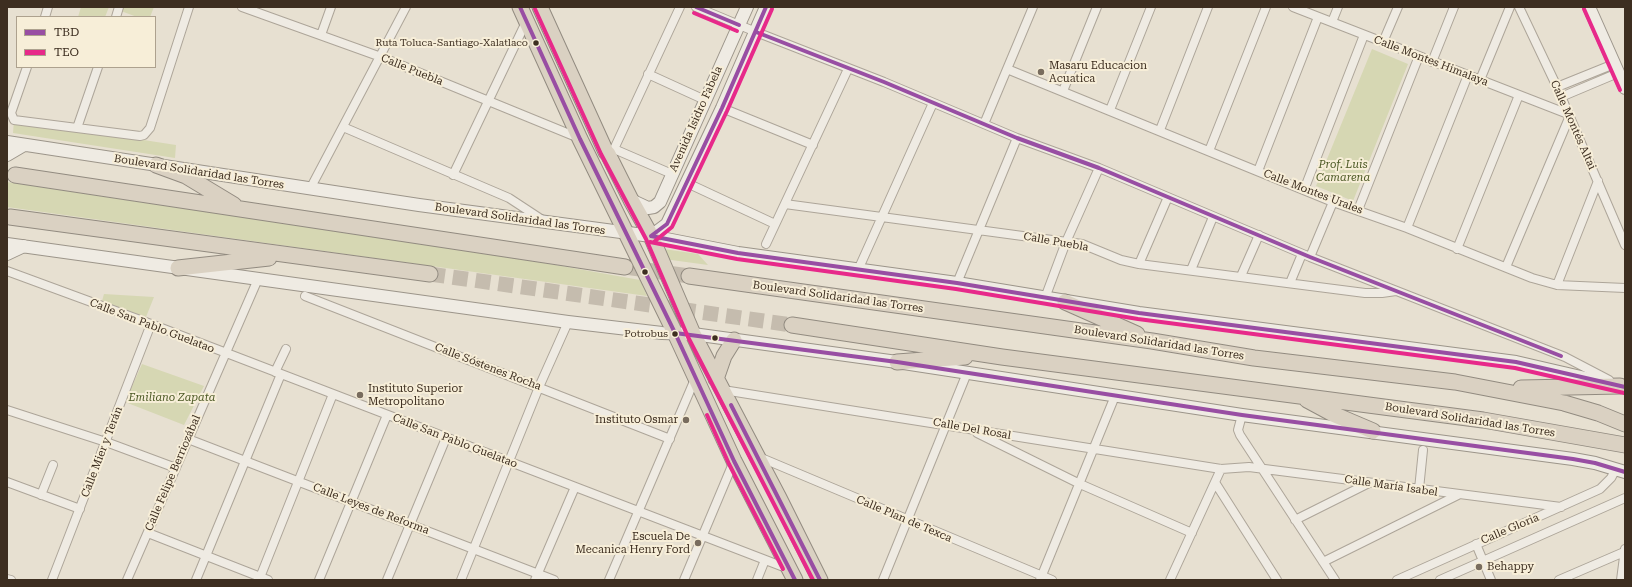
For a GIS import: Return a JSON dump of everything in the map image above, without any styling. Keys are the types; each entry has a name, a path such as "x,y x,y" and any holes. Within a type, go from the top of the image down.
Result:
{"highway":[{"path":"520,7 580,139 675,333 734,461 793,575"},
{"path":"540,7 606,152 651,236 676,298 693,334 820,580"},
{"path":"156,165 186,176 231,204 258,212"},
{"path":"15,175 625,267"},
{"path":"10,217 430,274"},
{"path":"178,268 261,258 307,258"},
{"name":"Boulevard Solidaridad las Torres","path":"689,276 1152,341 1254,358 1455,382 1564,403 1598,413 1625,424"},
{"path":"1065,302 1152,341"},
{"name":"Boulevard Solidaridad las Torres","path":"792,325 1002,356 1484,420 1625,445"},
{"path":"720,384 724,356 734,340"},
{"path":"896,362 1002,356"},
{"path":"1455,382 1483,383 1524,388 1623,386"},
{"path":"1299,395 1333,414 1373,431"}],"main road":[{"name":"Avenida Isidro Fabela","path":"631,200 645,208 650,208 657,204 747,7"},
{"name":"Avenida Isidro Fabela","path":"651,236 667,224 722,108 766,7"},
{"path":"1590,7 1625,88"},
{"name":"Boulevard Solidaridad las Torres","path":"7,142 248,178 310,189 651,236 738,253 957,283 1139,313 1516,362 1623,386"},
{"path":"7,155 24,145"},
{"path":"7,236 24,246"},
{"name":"Boulevard Solidaridad las Torres","path":"7,244 568,322 693,334 896,362 1242,415 1373,431 1574,459 1620,470"},
{"path":"7,254 24,246"}],"street":[{"path":"27,68 11,113 12,118 17,121 140,136 148,133 189,7"},
{"name":"Calle Puebla","path":"242,7 380,57 580,139"},
{"path":"321,35 331,7"},
{"path":"310,189 406,7"},
{"path":"672,174 614,149 680,7"},
{"path":"696,7 1017,138 1099,168 1306,256 1565,357 1623,386"},
{"path":"984,124 1033,7"},
{"path":"1063,91 1097,7"},
{"path":"1110,110 1151,7"},
{"path":"1160,130 1208,7"},
{"path":"1209,151 1266,7"},
{"name":"Calle Montes Himalaya","path":"1293,7 1569,116"},
{"path":"1332,22 1338,7"},
{"path":"1384,42 1398,7"},
{"path":"1432,62 1454,7"},
{"path":"1480,80 1510,7"},
{"name":"Calle Montés Altai","path":"1519,7 1557,88 1625,245"},
{"path":"1258,171 1318,17"},
{"path":"454,175 527,21"},
{"path":"1304,190 1364,35"},
{"path":"1358,210 1419,56"},
{"path":"78,128 98,68"},
{"path":"766,244 848,69"},
{"name":"Calle Montes Urales","path":"1008,69 1333,202 1407,228 1506,267 1557,285 1625,288"},
{"path":"1557,88 1616,69"},
{"path":"1561,97 1616,69"},
{"path":"648,74 705,100"},
{"path":"1407,228 1468,75"},
{"path":"1457,248 1519,95"},
{"path":"858,270 933,103"},
{"path":"722,108 813,145"},
{"path":"1506,267 1569,116"},
{"path":"343,127 509,198 546,222"},
{"path":"957,283 1017,138"},
{"path":"1045,298 1066,242 1099,168"},
{"path":"1557,285 1598,181"},
{"path":"687,183 775,224"},
{"path":"1139,264 1168,197"},
{"path":"1290,283 1306,256 1333,202"},
{"name":"Calle Puebla","path":"785,204 1082,244 1112,257 1139,264 1365,293 1382,293 1396,290"},
{"path":"1191,270 1213,217"},
{"path":"1241,276 1259,236"},
{"name":"Calle San Pablo Guelatao","path":"7,271 151,324 765,560 793,575"},
{"name":"Calle Felipe Berriozábal","path":"127,580 258,279"},
{"name":"Calle Sóstenes Rocha","path":"305,296 670,439"},
{"path":"461,580 568,322"},
{"name":"Calle Mier y Terán","path":"52,580 151,324"},
{"path":"196,580 278,373 286,349"},
{"path":"883,580 967,373"},
{"path":"609,580 695,379"},
{"name":"Calle Del Rosal","path":"720,384 946,424 970,430 1221,469"},
{"path":"148,533 263,579 298,482 333,394"},
{"path":"1041,578 1115,396"},
{"path":"7,410 106,442 176,468"},
{"path":"319,580 387,415"},
{"path":"1242,415 1238,430 1240,435 1335,580"},
{"path":"970,430 1080,484 1192,533"},
{"path":"387,580 446,438"},
{"name":"Calle Leyes de Reforma","path":"188,439 411,524 536,577 554,580"},
{"path":"1419,489 1423,450"},
{"name":"Calle Plan de Texca","path":"757,456 1041,578 1052,580"},
{"path":"684,580 701,536 734,461"},
{"path":"41,495 54,465"},
{"name":"Calle María Isabel","path":"1221,469 1249,467 1561,507"},
{"path":"1170,580 1216,484 1221,469"},
{"name":"Calle Gloria","path":"1397,580 1600,489 1620,470"},
{"path":"7,482 80,510"},
{"path":"1295,520 1369,483"},
{"path":"1216,484 1277,580"},
{"path":"536,577 575,487"},
{"path":"1323,562 1458,495"},
{"name":"Calle Gloria","path":"1440,580 1482,560 1625,498"},
{"path":"1476,544 1491,580"},
{"path":"1621,580 1625,548"},
{"path":"1559,580 1573,577 1624,552"},
{"path":"757,580 765,560"},
{"path":"7,579 11,580"}],"green space":[{"path":"81,7 109,7 105,16 78,16"},
{"path":"123,7 154,7 150,16 134,16 121,11"},
{"name":"Prof. Luis Camarena","path":"1372,49 1408,64 1353,201 1316,186"},
{"path":"14,120 176,145 175,158 13,133"},
{"path":"7,182 539,262 640,280 647,296 7,207"},
{"path":"664,249 698,254 708,265 664,259"},
{"path":"104,294 154,297 146,317 102,301"},
{"name":"Emiliano Zapata","path":"142,364 204,386 184,425 125,402"}],"tunnel":[{"path":"625,267 689,276"},
{"path":"430,274 792,325"}],"transit line":[{"name":"TBD","path":"520,7 580,139 675,333 734,461 795,580"},
{"name":"TBD","path":"696,7 739,25"},
{"name":"TBD","path":"651,236 667,224 722,108 766,7"},
{"name":"TEO","path":"535,9 601,154 646,239 688,337 813,580"},
{"name":"TEO","path":"655,241 672,227 727,111 772,9"},
{"name":"TEO","path":"1584,9 1620,90"},
{"name":"TEO","path":"694,13 737,31"},
{"name":"TBD","path":"756,32 884,82 1017,138 1099,168 1310,257 1561,356"},
{"name":"TBD","path":"651,236 738,253 957,283 1139,313 1516,362 1625,387"},
{"name":"TEO","path":"650,242 737,259 956,289 1138,319 1515,368 1624,393"},
{"name":"TBD","path":"675,333 897,362 1242,415 1573,459 1595,463 1625,472"},
{"name":"TBD","path":"731,405 820,580"},
{"name":"TEO","path":"707,415 729,464 783,569"}],"place":[{"name":"Ruta Toluca-Santiago-Xalatlaco","path":"536,43"},
{"name":"Masaru Educacion Acuatica","path":"1041,72"},
{"name":"Potrobus","path":"675,334"},
{"name":"Instituto Superior Metropolitano","path":"360,395"},
{"name":"Instituto Osmar","path":"686,420"},
{"name":"Escuela De Mecanica Henry Ford","path":"698,543"},
{"name":"Behappy","path":"1479,567"}]}
